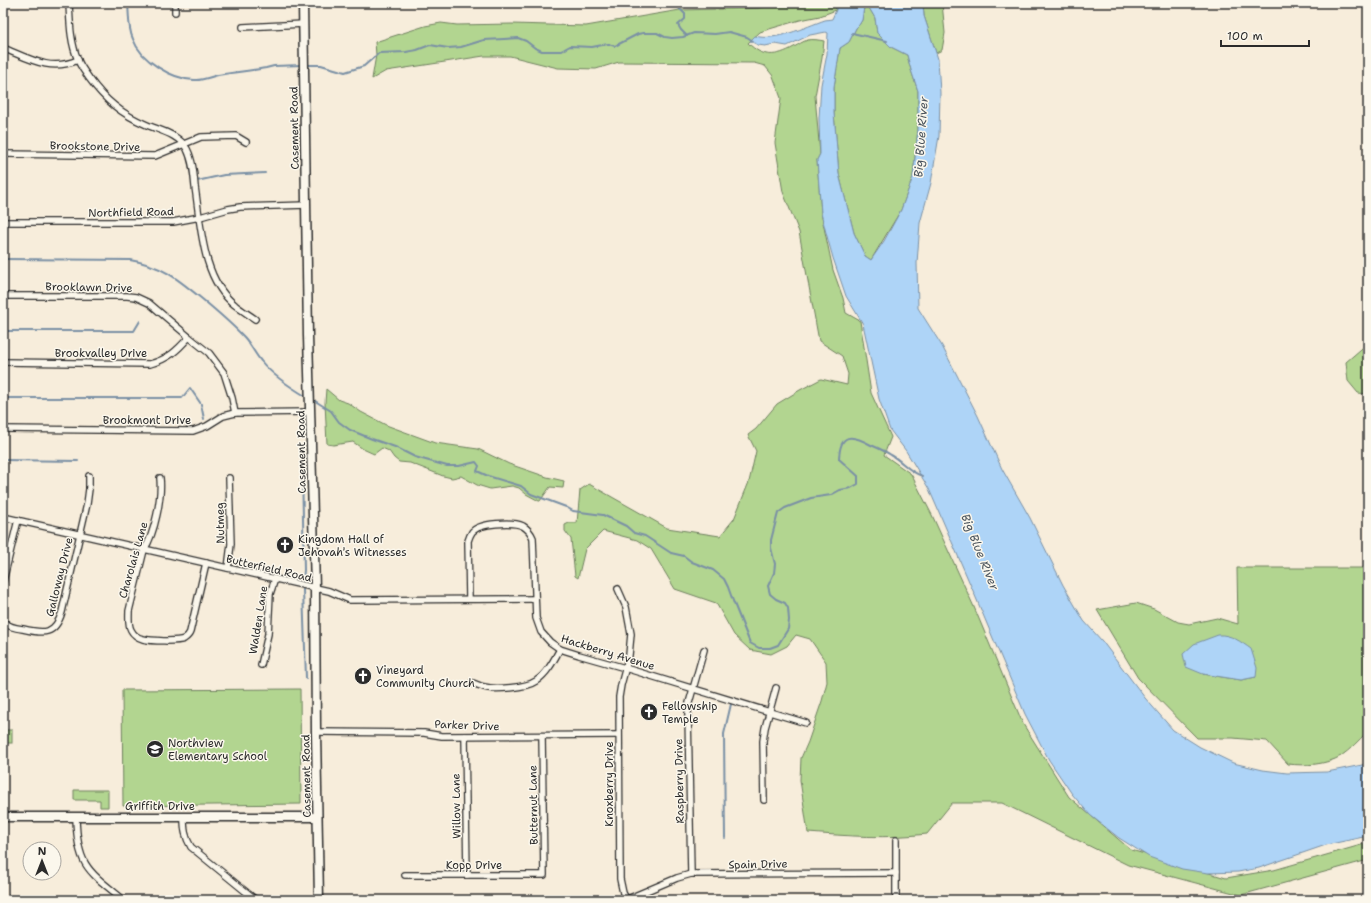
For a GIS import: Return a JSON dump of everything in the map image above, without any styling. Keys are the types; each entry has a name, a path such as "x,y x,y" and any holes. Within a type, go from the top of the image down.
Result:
{"street":[{"path":"69,3 72,36 78,60 104,97 134,119 170,134 183,143 192,164 202,232 208,261 215,279 224,294 235,305 255,319"},
{"path":"175,3 175,12"},
{"name":"Casement Road","path":"303,3 308,336 311,391 315,588 319,900"},
{"path":"243,27 304,24"},
{"path":"3,48 45,64 55,66 78,60"},
{"name":"Brookstone Drive","path":"3,154 155,156 172,150 183,143 201,137 236,136 246,142"},
{"name":"Northfield Road","path":"3,222 173,222 240,207 307,205"},
{"name":"Brooklawn Drive","path":"3,296 127,296 136,297 149,303 209,353 224,373 235,413"},
{"name":"Brookvalley Drive","path":"3,362 150,364 169,357 180,348 189,337"},
{"name":"Brookmont Drive","path":"3,429 193,430 207,426 223,416 235,413 311,409"},
{"name":"Galloway Drive","path":"3,621 9,626 39,633 50,631 57,624 62,612 80,535 89,489 89,476"},
{"name":"Charolais Lane","path":"160,478 160,499 149,541 144,550 128,620 131,630 142,639 178,641 188,636 206,563"},
{"name":"Nutmeg","path":"228,568 231,544 229,478"},
{"name":"Butterfield Road","path":"3,517 329,591 350,600 535,599"},
{"path":"3,581 18,520"},
{"name":"Hackberry Avenue","path":"469,599 468,541 471,532 487,524 518,524 528,529 533,538 536,618 545,638 560,649 806,723"},
{"name":"Walden Lane","path":"261,665 268,634 270,594 275,579"},
{"name":"Knoxberry Drive","path":"618,589 626,607 631,634 629,655 619,697 618,735 620,878 626,900"},
{"path":"472,683 484,688 516,687 535,682 548,669 560,649"},
{"name":"Raspberry Drive","path":"691,874 688,713 689,703 704,650"},
{"path":"764,800 763,741 776,688"},
{"name":"Parker Drive","path":"316,732 424,732 442,736 618,735"},
{"name":"Willow Lane","path":"465,736 467,875"},
{"name":"Butternut Lane","path":"542,736 544,875"},
{"name":"Griffith Drive","path":"3,817 318,818"},
{"path":"76,817 77,841 84,863 98,879 124,900"},
{"path":"184,817 184,831 186,839 191,847 256,900"},
{"path":"896,840 896,900"},
{"name":"Spain Drive","path":"626,900 677,878 691,874 896,873"},
{"name":"Kopp Drive","path":"405,875 544,875"}],"green space":[{"path":"776,3 836,3 836,10 820,16 800,20 760,32 748,43 759,51 775,54 781,53 804,41 824,41 815,96 820,154 817,160 821,213 833,270 843,298 846,313 860,321 871,393 891,437 884,455 911,474 932,515 974,607 1023,724 1069,797 1131,850 1226,878 1274,870 1368,843 1368,860 1241,895 1128,865 1002,803 952,803 927,834 882,837 808,833 800,780 801,758 808,742 827,682 826,662 810,639 796,635 787,646 771,654 750,650 734,635 716,603 675,589 651,549 637,540 603,531 585,549 578,578 575,576 571,539 565,531 565,525 569,523 577,523 580,490 589,484 667,528 720,536 734,519 749,482 756,451 748,435 756,429 777,404 821,379 847,385 848,374 842,356 819,341 799,232 783,192 775,143 781,98 773,76 765,66 754,63 619,62 596,69 558,68 510,56 484,56 386,71 372,79 376,55 375,42 425,26 441,23 457,25 512,24 586,26 680,10 758,8"},
{"path":"923,3 942,3 945,33 942,50 936,53 924,16"},
{"path":"868,6 875,18 877,33 891,47 907,55 918,91 918,129 913,177 901,210 871,260 865,256 854,233 839,174 834,113 834,87 840,48 849,42 862,20 864,7"},
{"path":"1368,343 1368,394 1358,393 1348,381 1346,362"},
{"path":"326,389 339,400 348,403 361,412 386,425 435,443 478,449 509,464 564,481 563,488 550,487 539,501 526,494 519,488 512,486 490,489 477,485 461,476 452,478 443,476 410,463 399,462 389,451 382,448 374,454 353,442 333,445 327,444 325,403"},
{"path":"1237,568 1368,568 1367,732 1341,756 1322,763 1308,765 1288,764 1267,741 1233,738 1197,738 1138,678 1097,610 1136,603 1154,609 1178,622 1189,624 1217,618 1238,624","holes":["1203,674 1256,677 1241,680"]},
{"path":"300,689 301,804 123,806 122,690"},
{"path":"3,730 12,730 12,743 3,743"},
{"path":"74,790 108,790 108,807 100,807 100,800 74,800"}],"water":[{"name":"Big Blue River","path":"836,3 923,3 924,16 938,59 940,93 939,136 931,183 920,223 917,263 918,308 942,346 978,416 1002,469 1030,518 1063,585 1084,621 1102,641 1145,698 1173,730 1200,747 1233,763 1263,770 1287,773 1327,772 1368,763 1368,836 1326,845 1259,868 1238,872 1208,873 1182,869 1149,857 1119,838 1090,815 1072,794 1049,760 1025,714 929,489 906,451 890,430 879,399 863,324 846,296 833,258 821,213 817,160 820,154 819,118 821,85 827,54 828,33 826,32 810,35 787,46 775,44 765,46 758,45 750,41 755,36 772,37 832,19 836,10","holes":["868,6 875,18 877,33 891,47 907,55 918,91 918,129 913,177 901,210 884,241 871,260 865,256 854,233 839,174 834,113 834,87 840,48 849,42 862,20 864,7"]},
{"path":"1218,635 1232,637 1251,649 1257,668 1256,677 1241,680 1203,674 1186,667 1183,654 1194,644"}],"waterway":[{"path":"128,3 130,31 137,47 143,55 158,67 176,76 185,79 200,80 218,75 274,66 302,65"},
{"path":"676,5 685,14 685,19 678,25 687,36"},
{"path":"306,65 321,65 345,72 364,66 379,53 406,52 430,45 448,48 461,47 484,40 518,38 542,51 561,51 570,46 592,47 608,44 615,46 643,33 657,33 665,37 672,38 683,37 694,33 715,34 729,32 747,37 753,41"},
{"path":"852,33 887,41"},
{"path":"197,181 224,175 265,173"},
{"path":"3,259 130,260 163,270 180,281 222,315 245,338 271,372 307,397"},
{"path":"3,331 134,331 140,321"},
{"path":"3,398 182,398 190,388 201,404 204,419"},
{"path":"312,399 331,411 339,422 350,430 395,447 415,457 447,466 459,466 476,462 479,466 477,471 521,486 531,494 573,511 603,515 626,526 634,533 645,536 671,553 684,556 692,562 713,570 724,579 750,643 759,648 770,648 778,645 788,629 788,608 785,603 776,599 770,594 768,586 774,573 775,564 771,548 771,540 778,513 785,508 811,498 831,495 840,490 851,488 858,484 858,476 839,459 840,450 844,440 852,438 864,441 895,457 913,472 922,476"},
{"path":"3,460 78,461"},
{"path":"302,467 303,581"},
{"path":"303,590 306,678"},
{"path":"725,838 724,734 731,704"}],"place":[{"name":"Kingdom Hall of Jehovah's Witnesses","path":"285,545"},
{"name":"Vineyard Community Church","path":"363,676"},
{"name":"Fellowship Temple","path":"649,712"},
{"name":"Northview Elementary School","path":"155,749"}]}
